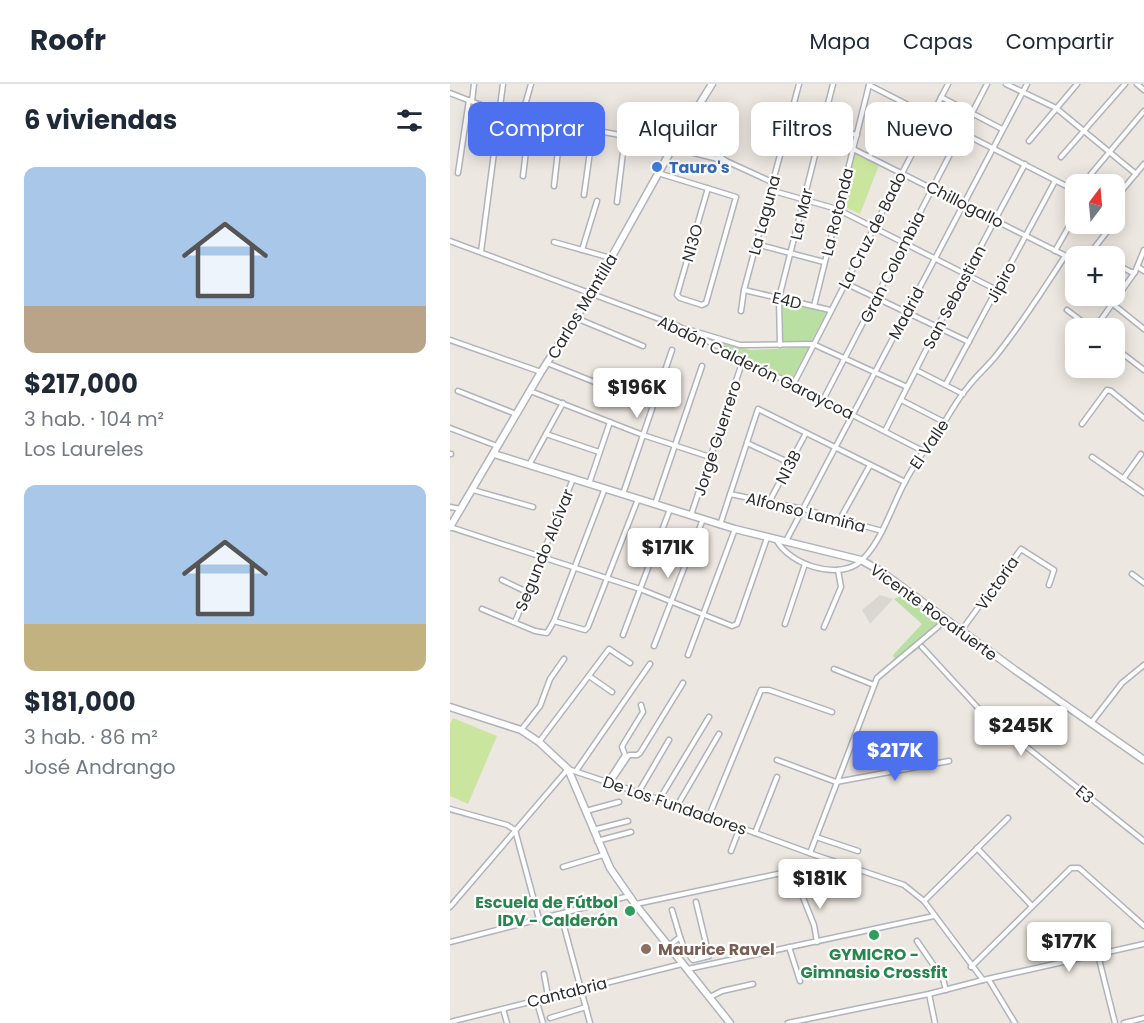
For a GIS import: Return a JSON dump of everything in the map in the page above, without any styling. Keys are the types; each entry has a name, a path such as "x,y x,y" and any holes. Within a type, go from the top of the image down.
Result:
{"street":[{"path":"458,173 474,84"},
{"path":"501,102 503,84"},
{"path":"526,102 531,84"},
{"name":"Carlos Mantilla","path":"701,102 712,84"},
{"name":"La Laguna","path":"795,102 799,84"},
{"name":"La Mar","path":"828,102 833,84"},
{"name":"La Cruz de Bado","path":"938,102 948,84"},
{"path":"974,110 987,84"},
{"path":"1006,84 1056,108 1136,174"},
{"name":"Madrid","path":"786,542 1027,84"},
{"path":"1029,141 1077,84"},
{"path":"1061,157 1125,84"},
{"path":"1137,84 1144,90"},
{"path":"869,85 900,101 869,157"},
{"name":"La Rotonda","path":"853,149 869,85"},
{"path":"450,93 470,101"},
{"path":"941,97 950,102"},
{"path":"1091,174 1144,111"},
{"path":"974,115 1002,129"},
{"path":"853,134 857,135"},
{"path":"974,139 1065,185"},
{"name":"Chillogallo","path":"853,149 1065,256"},
{"path":"481,252 494,156"},
{"path":"523,176 525,156"},
{"path":"554,186 557,156"},
{"path":"584,195 589,156"},
{"path":"617,202 623,156"},
{"name":"Carlos Mantilla","path":"450,527 541,372 591,294 668,156"},
{"path":"707,156 726,161 772,182"},
{"path":"719,156 726,161"},
{"name":"La Laguna","path":"741,311 744,290 780,156"},
{"name":"La Mar","path":"780,345 779,298 815,156"},
{"name":"La Rotonda","path":"814,306 851,156"},
{"name":"La Cruz de Bado","path":"793,385 909,156"},
{"name":"Gran Colombia","path":"823,400 949,156"},
{"name":"San Sebastian","path":"885,431 1025,164"},
{"path":"1125,187 1144,164"},
{"path":"658,173 708,188"},
{"name":"Jipiro","path":"946,384 1055,181"},
{"name":"N13O","path":"708,188 736,197 704,304 678,297 708,188"},
{"path":"770,190 837,209 997,290"},
{"path":"582,250 597,201"},
{"path":"1055,251 1065,233"},
{"name":"Abdón Calderón Garaycoa","path":"450,241 678,326 923,451"},
{"path":"554,242 612,258"},
{"path":"756,244 824,262"},
{"path":"1125,287 1138,267 1144,250"},
{"name":"El Valle","path":"861,560 882,531 905,482 923,451 963,394 995,357 1028,313 1065,256"},
{"path":"1138,267 1144,271"},
{"path":"1125,269 1135,272"},
{"path":"845,283 969,342"},
{"name":"E4D","path":"744,290 830,310"},
{"path":"1103,318 1112,306"},
{"path":"1116,306 1144,329"},
{"path":"1067,310 1077,318"},
{"path":"576,318 643,346"},
{"path":"678,326 740,345 813,344 907,387"},
{"path":"450,340 541,372"},
{"path":"623,494 672,350"},
{"path":"1125,355 1144,370"},
{"name":"Jorge Guerrero","path":"691,515 743,360"},
{"path":"547,363 612,389"},
{"path":"655,504 702,366"},
{"path":"916,370 963,394"},
{"path":"1082,424 1107,390 1112,391 1144,418"},
{"path":"458,391 517,414"},
{"path":"530,391 643,435 710,457"},
{"path":"901,400 944,422"},
{"path":"529,465 563,403"},
{"path":"720,525 758,409 905,482"},
{"path":"589,484 610,422"},
{"path":"450,428 498,446"},
{"name":"N13B","path":"769,502 806,433"},
{"path":"546,434 600,452"},
{"path":"747,443 790,463"},
{"name":"Vicente Rocafuerte","path":"494,454 720,525 861,560 882,572 961,631 1144,760"},
{"path":"1123,479 1141,454"},
{"path":"1092,457 1144,494"},
{"path":"840,519 870,465"},
{"name":"Segundo Alcívar","path":"515,622 573,478"},
{"path":"482,609 545,633 549,632 605,488"},
{"path":"473,490 533,507"},
{"name":"Alfonso Lamiña","path":"730,494 803,509 882,531"},
{"path":"554,621 580,630 586,629 638,499"},
{"path":"450,507 462,509"},
{"path":"623,635 670,509"},
{"path":"654,646 703,519"},
{"path":"450,527 640,589 733,626 737,622 767,538"},
{"path":"688,655 735,529"},
{"path":"777,540 788,555 805,564 838,570 855,565 861,560"},
{"name":"Victoria","path":"961,631 1021,549 1053,569 1049,585"},
{"path":"785,624 805,564"},
{"path":"824,627 841,587 838,570"},
{"path":"1132,574 1144,583"},
{"path":"502,580 527,592"},
{"path":"813,866 812,854 816,837 877,678 946,620"},
{"name":"E3","path":"922,647 993,721 1144,841"},
{"path":"539,742 609,649 630,663"},
{"path":"521,730 540,706 550,679 564,659"},
{"path":"576,771 650,664"},
{"path":"1091,723 1122,683 1144,665"},
{"path":"834,669 874,685"},
{"path":"589,676 612,692"},
{"path":"609,783 629,755 640,753 683,683"},
{"path":"709,816 761,690 769,690 832,712"},
{"path":"609,783 625,754 622,746 644,711 641,705"},
{"path":"451,708 521,730 539,742 568,769 603,855 629,896 730,1023"},
{"path":"659,800 709,717"},
{"path":"677,806 719,734"},
{"path":"638,793 669,740"},
{"path":"777,760 836,782 949,761"},
{"path":"450,908 568,769"},
{"name":"De Los Fundadores","path":"568,769 904,885 924,901 971,967 983,980"},
{"path":"755,832 777,777"},
{"path":"586,811 619,802"},
{"path":"450,808 507,825 515,830 538,919"},
{"path":"924,901 1008,818"},
{"path":"593,830 628,821"},
{"path":"731,851 740,827"},
{"path":"597,841 631,832"},
{"path":"816,837 858,851"},
{"path":"977,848 1032,906"},
{"path":"562,867 603,855"},
{"path":"635,904 835,862"},
{"path":"971,967 1069,869 1076,867 1144,926"},
{"path":"798,885 814,925 817,942"},
{"path":"450,942 629,896"},
{"path":"672,910 684,948 693,960 709,956 696,902"},
{"path":"561,915 590,1023"},
{"name":"Cantabria","path":"450,1022 548,996 934,916"},
{"path":"669,946 680,937"},
{"path":"917,941 943,979 946,990"},
{"path":"788,1023 929,994 1144,944"},
{"path":"789,947 800,981"},
{"path":"1098,955 1115,1023"},
{"path":"544,974 548,996"},
{"path":"989,980 1015,1023"},
{"path":"710,997 722,991 753,984"},
{"path":"929,994 935,1023"},
{"path":"536,999 543,1023"},
{"path":"550,1018 586,1007"},
{"path":"503,1009 507,1023"},
{"path":"1124,1023 1144,1018"}],"green space":[{"path":"855,153 879,165 860,214 843,206"},
{"path":"781,300 827,312 811,342 781,343"},
{"path":"710,340 751,350 809,347 791,381"},
{"path":"903,595 940,624 920,648 896,663 893,655 922,624 894,599"},
{"path":"453,718 497,736 468,804 450,796 450,724"}],"shaded area":[{"path":"880,595 893,599 870,624 862,610"}],"place":[{"name":"Tauro's","path":"657,167"},
{"name":"Escuela de Fútbol IDV - Calderón","path":"630,911"},
{"name":"GYMICRO - Gimnasio Crossfit","path":"874,935"},
{"name":"Maurice Ravel","path":"646,949"}]}
